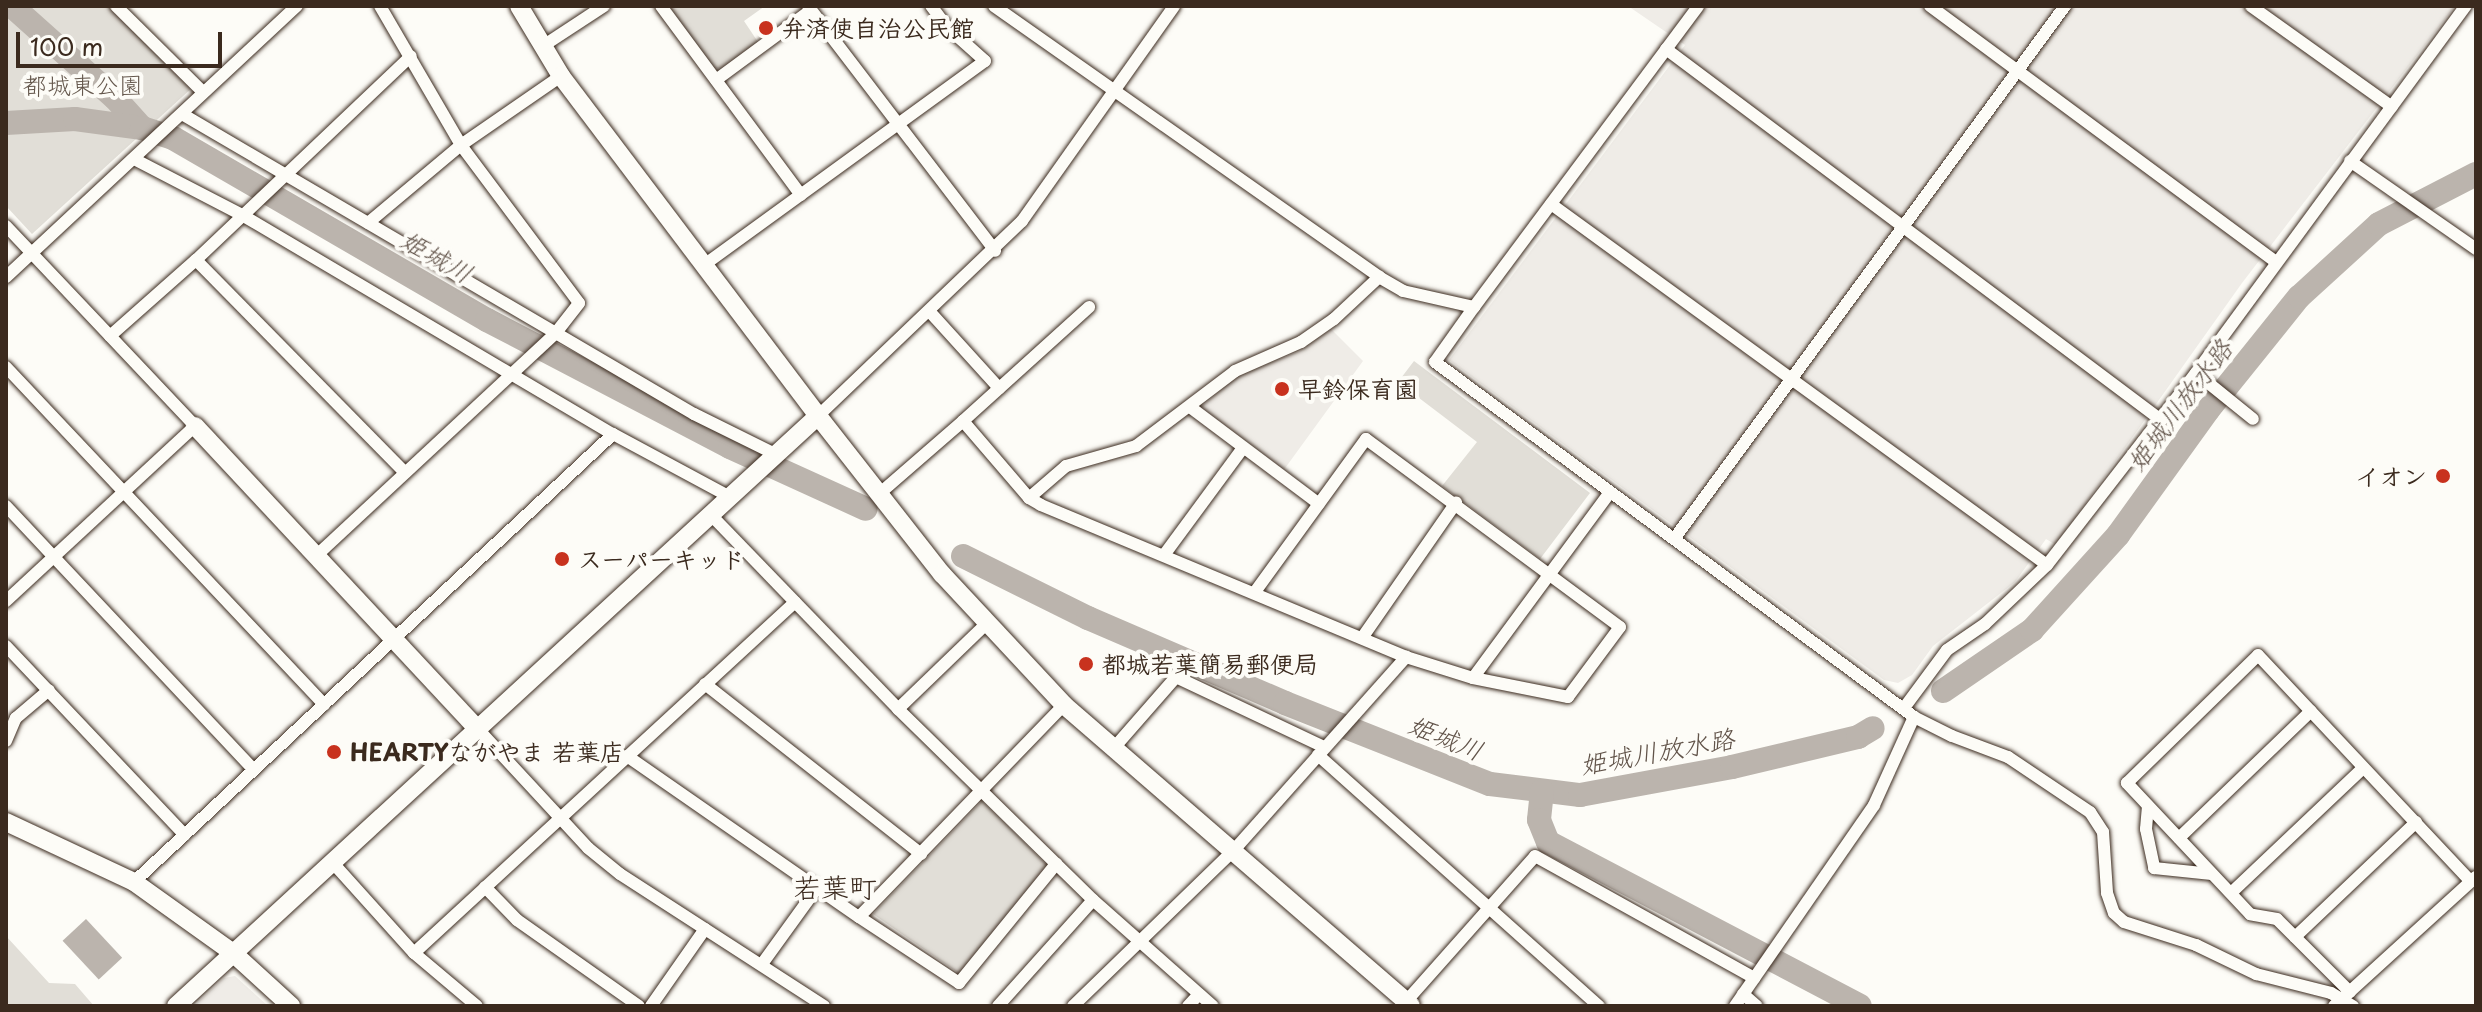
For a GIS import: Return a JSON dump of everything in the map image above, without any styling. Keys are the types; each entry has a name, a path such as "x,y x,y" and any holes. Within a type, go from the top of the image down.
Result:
{"street":[{"path":"6,277 297,6"},
{"path":"317,555 555,334 579,303 461,145 380,6"},
{"path":"519,6 561,76 818,416 942,574 1064,705 1234,850 1406,1005 1535,856 1754,978"},
{"path":"543,46 604,6"},
{"path":"661,6 801,195"},
{"path":"704,265 985,61 947,27 931,6"},
{"path":"994,6 1379,277 1403,291 1474,307"},
{"path":"176,1006 995,251 1022,221 1174,6"},
{"path":"1698,6 1435,362 1914,717 1952,736 2008,757 2090,812 2103,832 2107,893 2114,913 2124,922 2196,945 2256,974 2278,977 2331,993 2345,1001"},
{"path":"1930,6 2275,261"},
{"path":"1674,539 1788,379 2065,6"},
{"path":"2251,6 2392,107"},
{"path":"1904,708 1947,650 1985,624 2047,565 2161,420 2275,261 2466,6"},
{"path":"716,80 810,8 995,251"},
{"path":"125,9 203,92"},
{"path":"1666,49 2161,420"},
{"path":"110,336 196,260 411,56"},
{"path":"368,223 461,145 561,76"},
{"path":"179,117 287,174 771,458"},
{"path":"134,159 242,215 613,434 731,496"},
{"path":"2350,161 2476,249"},
{"path":"1551,204 2047,565"},
{"path":"6,226 317,555 560,819 620,874 824,1006"},
{"path":"196,260 405,473"},
{"path":"1029,498 1066,466 1136,446 1235,371 1301,342 1334,319 1379,277"},
{"path":"879,494 1089,307"},
{"path":"930,312 999,388"},
{"path":"6,367 324,705"},
{"path":"2196,373 2253,419"},
{"path":"1190,407 1319,504"},
{"path":"963,421 1029,498 1406,657 1473,678 1568,697 1620,627 1366,439 1255,592"},
{"path":"6,601 195,426"},
{"path":"134,882 613,434"},
{"path":"1164,555 1243,448"},
{"path":"1473,678 1610,492"},
{"path":"1362,638 1456,503"},
{"path":"6,506 254,770"},
{"path":"710,514 898,709 983,789 1056,864 1213,1006"},
{"path":"414,953 795,602"},
{"path":"898,709 987,623"},
{"path":"6,646 185,835"},
{"path":"2258,655 2363,768 2473,879 2345,1001 2277,919 2250,914 2127,783 2258,655"},
{"path":"1073,1006 1234,850 1406,657"},
{"path":"1113,749 1176,677 1321,751 1599,1006"},
{"path":"705,684 921,854"},
{"path":"6,741 16,718 49,690"},
{"path":"859,917 1064,705"},
{"path":"2179,838 2311,711"},
{"path":"1735,1006 1874,805 1914,717"},
{"path":"627,756 959,983 1056,864"},
{"path":"2231,893 2363,768"},
{"path":"2148,806 2146,829 2154,868 2212,874"},
{"path":"6,822 134,882 233,953 291,1006"},
{"path":"2295,937 2416,822"},
{"path":"333,863 414,953 477,1006"},
{"path":"485,887 517,920 639,1006"},
{"path":"762,964 817,888"},
{"path":"998,1006 1093,900"},
{"path":"651,1006 705,929"},
{"path":"1188,1006 1199,994"},
{"path":"1743,994 1757,1006"}],"shaded area":[{"path":"1628,6 2455,6 2242,283 2056,545 2046,539 2015,582 1933,646 1912,675 1898,683 1884,680 1449,360 1685,45"},
{"name":"早鈴保育園","path":"1331,329 1363,361 1283,471 1199,409 1237,376 1300,351"},
{"path":"86,919 122,958 99,980 63,941"},
{"path":"235,976 268,1006 194,1006 224,978"}],"green space":[{"name":"都城東公園","path":"6,6 110,6 193,87 32,234 6,206"},
{"path":"669,6 765,6 744,21 758,42 722,69 714,68"},
{"path":"1414,361 1590,493 1540,559 1442,486 1477,442 1398,382"},
{"path":"982,801 1048,866 960,974 873,914"},
{"path":"6,936 49,983 75,984 94,1006 6,1006"}],"waterway":[{"name":"姫城川","path":"12,6 115,98 142,128"},
{"name":"姫城川","path":"6,123 75,119 142,128 173,138 487,320 730,447 866,509"},
{"name":"姫城川放水路","path":"1943,691 2032,630 2118,535 2208,410 2299,297 2379,224 2476,174"},
{"name":"姫城川","path":"963,556 1088,618 1285,703 1490,784 1580,795 1732,767 1858,737 1873,728"},
{"name":"姫城川","path":"1542,791 1539,820 1548,842 1860,1006"}],"place":[{"name":"弁済使自治公民館","path":"766,28"},
{"name":"早鈴保育園","path":"1282,389"},
{"name":"イオン","path":"2443,476"},
{"name":"スーパーキッド","path":"562,559"},
{"name":"都城若葉簡易郵便局","path":"1086,664"},
{"name":"HEARTYながやま 若葉店","path":"334,752"}],"district":[{"name":"若葉町","path":"835,887"}]}
